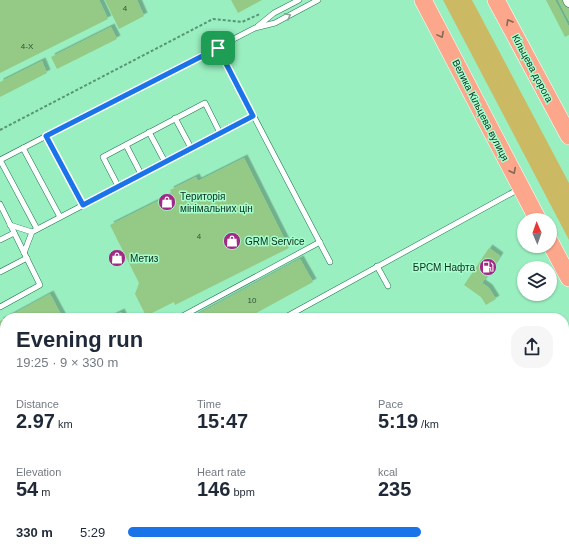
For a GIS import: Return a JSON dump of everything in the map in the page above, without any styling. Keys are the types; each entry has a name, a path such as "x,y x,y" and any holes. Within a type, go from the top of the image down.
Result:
{"highway":[{"name":"Велика Кільцева вулиця","path":"423,0 534,213"},
{"name":"Кільцева дорога","path":"496,0 569,136"},
{"path":"556,253 569,278"}],"lane":[{"path":"35,231 0,160 256,28 274,13 299,0"},
{"path":"256,28 275,23 318,0"},
{"path":"218,48 330,262"},
{"path":"118,186 103,157 149,132 205,103 220,133"},
{"path":"24,253 35,231 253,116"},
{"path":"176,118 191,148"},
{"path":"149,132 165,162"},
{"path":"46,136 83,205"},
{"path":"126,145 141,174"},
{"path":"23,148 60,217"},
{"path":"293,313 521,188"},
{"path":"0,307 40,285 1,208"},
{"path":"10,225 35,231"},
{"path":"0,240 14,233"},
{"path":"188,313 320,242"},
{"path":"0,272 27,258"},
{"path":"378,266 388,286"}],"path":[{"path":"0,130 213,19 242,22 262,12"}],"shaded area":[{"path":"443,0 472,0 569,183 569,240 557,217 557,213 555,213"}],"building":[{"path":"0,0 99,0 108,19 0,73"},
{"path":"105,0 137,0 144,16 119,29"},
{"path":"231,0 262,0 238,13"},
{"path":"546,0 555,0 569,27 569,35 565,37"},
{"path":"558,0 566,0 569,6 569,21"},
{"path":"111,27 117,39 57,69 51,57"},
{"path":"42,61 47,73 0,97 0,82"},
{"path":"244,158 289,248 175,305 174,302 152,313 144,313 135,294 139,283 110,225 172,194 170,190 196,177 198,181"},
{"path":"489,248 500,256 482,283 489,288 496,299 486,305 481,297 464,285"},
{"path":"300,259 313,282 256,313 200,313"},
{"path":"50,294 60,313 15,313"}],"place":[{"name":"Територія мінімальних цін","path":"167,202"},
{"name":"GRM Service","path":"232,241"},
{"name":"Метиз","path":"117,258"},
{"name":"БРСМ Нафта","path":"488,267"}],"route":[{"path":"218,48 253,116 83,205 46,136 218,48"}]}
